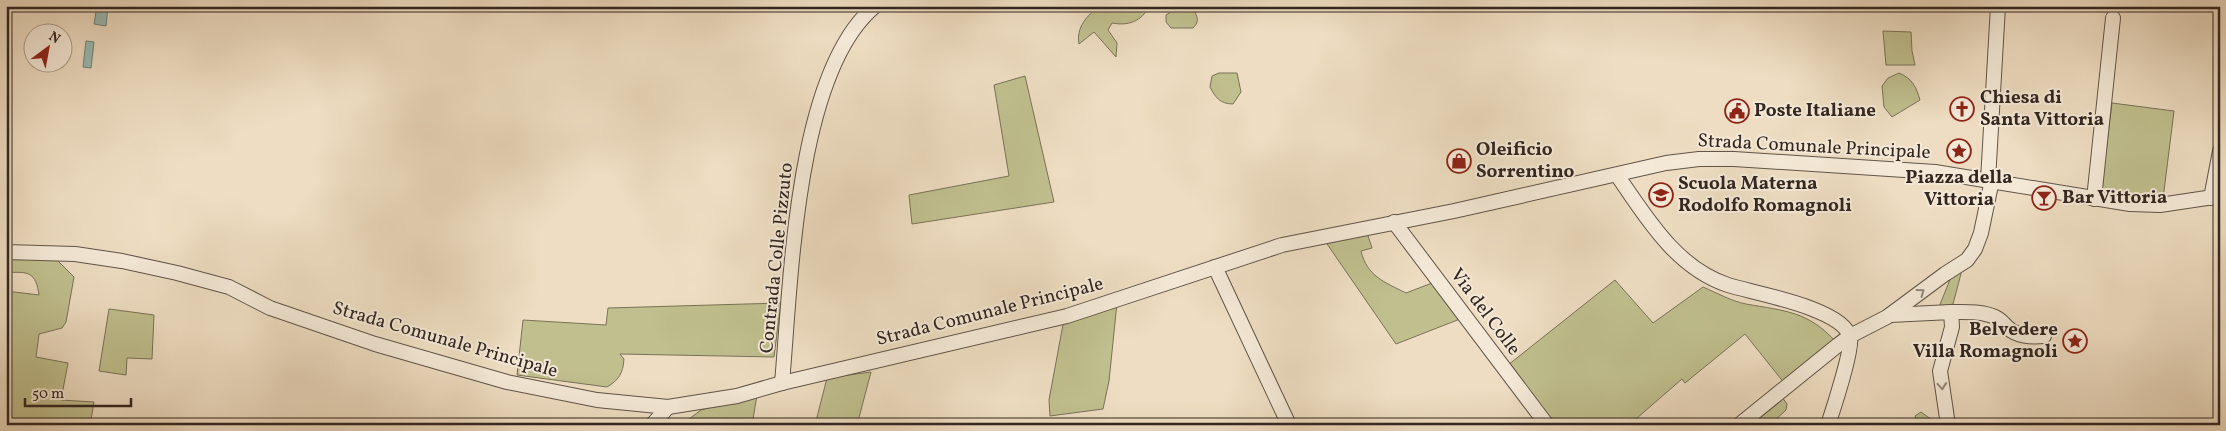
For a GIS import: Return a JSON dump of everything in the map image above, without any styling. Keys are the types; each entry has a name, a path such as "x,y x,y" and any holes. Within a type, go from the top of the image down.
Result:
{"street":[{"name":"Contrada Colle Pizzuto","path":"782,383 799,192 819,105 832,67 849,36 875,6"},
{"path":"1739,425 1850,336 1890,315 1967,260 1975,249 1981,233 1990,180 1998,6"},
{"path":"2094,199 2113,18"},
{"path":"2216,197 2220,151"},
{"name":"Strada Comunale Principale","path":"6,252 75,254 122,261 177,273 230,287 270,308 375,344 508,382 597,400 668,407 737,396 782,383 1067,316 1282,246 1454,211 1666,163 1700,158 1842,164 1935,172 2130,204 2160,205 2216,197"},
{"path":"1617,175 1664,241 1704,276 1726,284 1807,306 1837,320 1850,336 1849,352 1828,425"},
{"name":"Via del Colle","path":"1394,222 1547,425"},
{"path":"1215,267 1288,425"},
{"path":"1890,315 1951,312 1984,314 1995,317 2008,329 2019,335 2032,338 2044,336"},
{"path":"1948,425 1940,371 1952,327 1951,312"},
{"path":"652,425 668,407"}],"shaded area":[{"path":"1099,6 1149,6 1142,16 1134,22 1112,23 1108,30 1117,43 1116,57 1094,32 1079,44 1079,32 1083,22"},
{"path":"1180,9 1195,12 1197,20 1193,28 1171,28 1166,22 1166,15"},
{"path":"1883,31 1911,32 1915,65 1886,65"},
{"path":"1219,73 1237,73 1241,92 1233,104 1225,103 1218,99 1210,87 1212,76"},
{"path":"1899,73 1908,78 1913,84 1920,100 1892,117 1884,107 1882,86 1888,78"},
{"path":"1025,76 1054,202 912,224 909,195 1009,176 994,85"},
{"path":"2112,103 2174,111 2163,199 2101,191"},
{"path":"1367,233 1372,248 1361,251 1367,267 1372,272 1406,293 1432,283 1460,319 1396,344 1325,241"},
{"path":"55,258 74,277 66,322 62,328 39,334 36,357 68,363 61,400 94,402 90,425 6,425 6,291 39,295 36,282 30,275 20,272 6,273 6,260"},
{"path":"1962,270 1953,304 1939,307 1951,277"},
{"path":"1615,280 1653,323 1703,287 1740,303 1784,311 1806,318 1826,332 1836,342 1785,384 1745,334 1685,383 1682,379 1629,425 1554,425 1508,365"},
{"path":"781,303 774,357 620,354 624,359 623,368 615,382 607,387 517,375 523,320 606,325 608,308"},
{"path":"1117,303 1109,381 1103,409 1050,416 1049,400 1064,319"},
{"path":"109,309 154,315 152,359 127,358 126,375 99,371"},
{"path":"871,372 857,425 815,425 827,378"},
{"path":"757,395 752,425 674,425 689,419 701,410"},
{"path":"1782,397 1787,404 1786,410 1770,425 1744,425"},
{"path":"1921,412 1932,420 1941,423 1941,425 1926,425 1917,421 1915,416"}],"water":[{"path":"97,6 108,6 106,26 94,24"},
{"path":"86,41 94,42 91,68 83,67"}],"place":[{"name":"Chiesa di Santa Vittoria","path":"1962,109"},
{"name":"Poste Italiane","path":"1737,111"},
{"name":"Piazza della Vittoria","path":"1959,151"},
{"name":"Oleificio Sorrentino","path":"1459,161"},
{"name":"Scuola Materna Rodolfo Romagnoli","path":"1661,195"},
{"name":"Bar Vittoria","path":"2044,198"},
{"name":"Belvedere Villa Romagnoli","path":"2075,341"}]}
